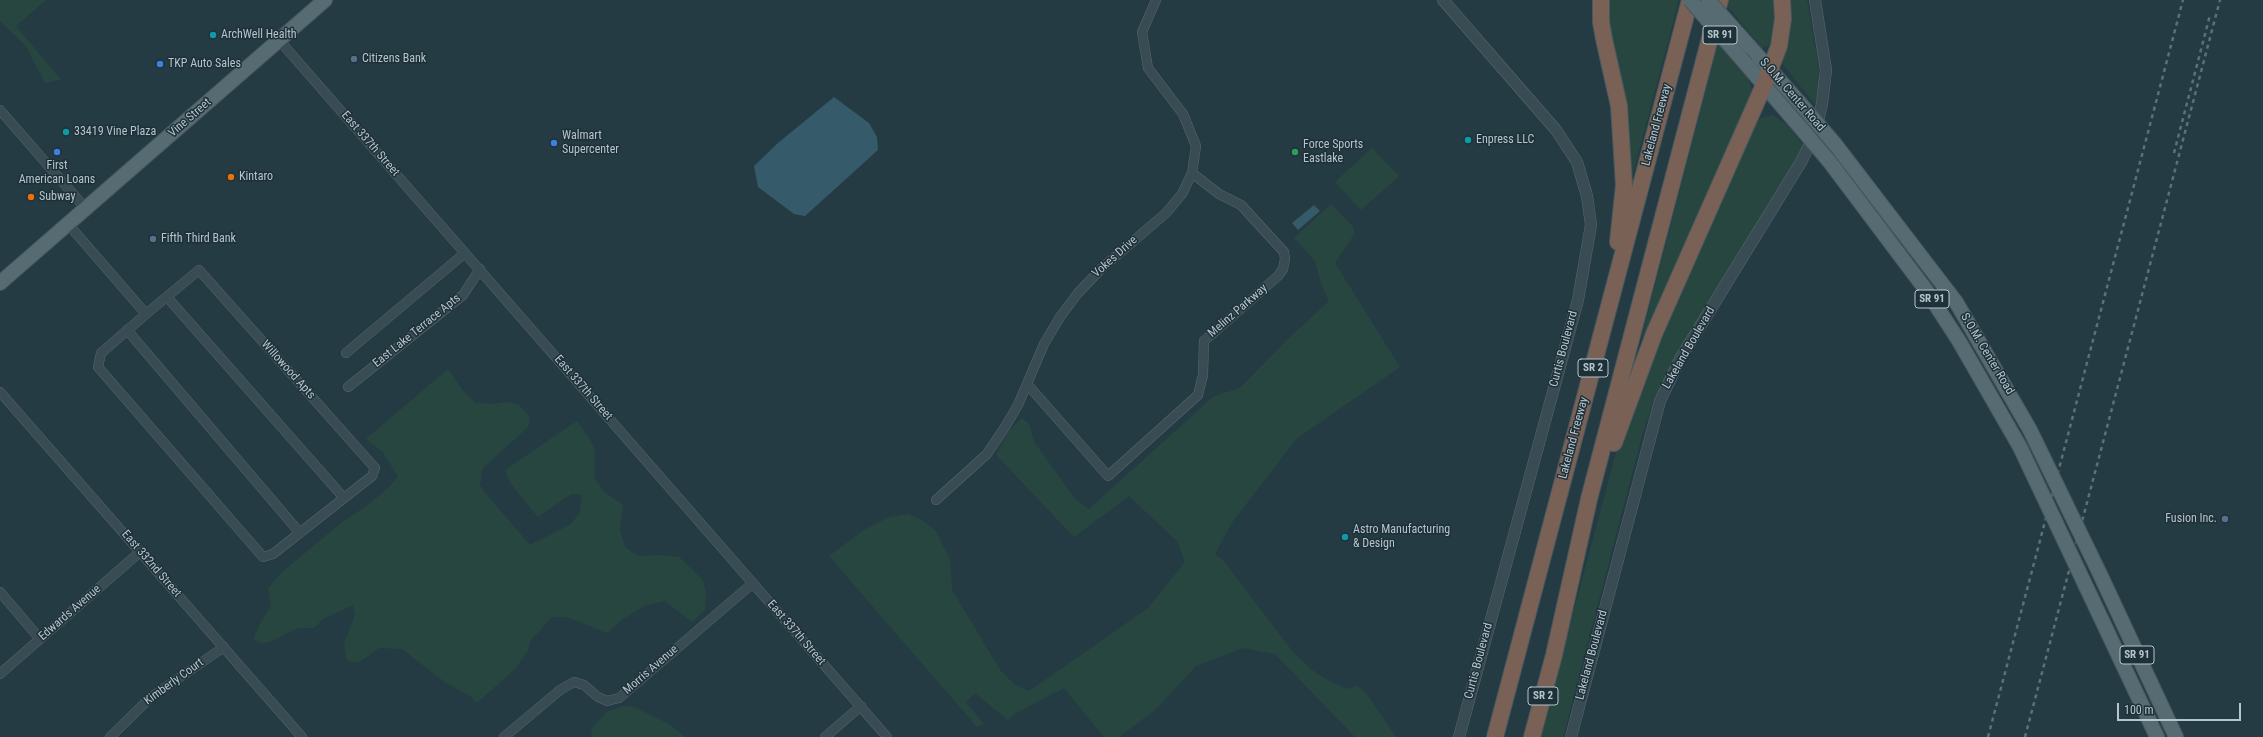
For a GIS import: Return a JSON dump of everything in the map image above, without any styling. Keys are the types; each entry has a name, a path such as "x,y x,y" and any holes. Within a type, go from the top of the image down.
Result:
{"highway":[{"path":"1601,0 1603,33 1619,106 1624,185 1612,296"},
{"name":"Lakeland Freeway","path":"1495,737 1690,0"},
{"name":"SR 2","path":"1532,737 1554,655 1589,499 1720,0"},
{"path":"1589,499 1608,458 1654,334 1764,85 1779,46 1784,19 1782,0"}],"main road":[{"name":"Vine Street","path":"0,283 325,0"},
{"name":"S.O.M. Center Road","path":"1690,0 1829,161 1926,290 1959,341 2020,447 2157,737"},
{"name":"S.O.M. Center Road","path":"1708,0 1835,144 1956,302 2016,403 2030,430 2099,572 2176,737"}],"street":[{"name":"Vokes Drive","path":"936,500 987,454 1007,424 1027,384 1044,344 1060,317 1078,293 1102,268 1166,213 1182,194 1192,174 1196,146 1183,114 1148,68 1142,32 1156,0"},
{"name":"Curtis Boulevard","path":"1443,0 1556,130 1577,162 1587,196 1591,226 1578,300 1459,737"},
{"name":"Lakeland Boulevard","path":"1571,737 1660,401 1680,359 1801,162 1815,134 1822,104 1826,70 1815,0"},
{"name":"East 337th Street","path":"279,40 887,737"},
{"path":"0,110 86,209"},
{"name":"Melinz Parkway","path":"1027,384 1108,476 1198,395 1202,380 1204,341 1278,276 1283,269 1285,259 1284,252 1242,205 1219,194 1192,174"},
{"path":"68,224 146,314"},
{"path":"346,353 465,253"},
{"name":"East Lake Terrace Apts","path":"348,387 463,295 480,269"},
{"name":"Willowood Apts","path":"199,270 370,462 375,468 372,476 273,554 263,557 98,367 101,353 146,314 199,270"},
{"path":"167,297 344,498"},
{"path":"127,330 300,533"},
{"name":"East 332nd Street","path":"0,392 302,737"},
{"name":"Edwards Avenue","path":"0,674 140,552"},
{"name":"Morris Avenue","path":"504,737 515,734 560,690 574,682 584,685 598,697 607,701 619,698 753,583"},
{"path":"0,592 40,639"},
{"name":"Kimberly Court","path":"110,737 150,698 224,647"},
{"path":"825,737 861,706"}],"green space":[{"path":"0,0 46,0 16,26 61,80 45,83 26,46 0,21"},
{"path":"1605,0 1679,0 1627,196"},
{"path":"1729,0 1780,0 1773,40 1768,46 1762,48 1728,7"},
{"path":"1788,0 1807,0 1820,75 1816,106 1782,63"},
{"path":"1718,43 1748,78 1752,91 1646,336 1642,336"},
{"path":"1773,115 1788,126 1804,147 1654,398 1642,436 1563,737 1536,737 1572,617 1615,457 1643,377 1756,122 1761,118"},
{"path":"1372,148 1399,176 1361,210 1335,182"},
{"path":"1331,204 1353,227 1355,233 1335,263 1400,367 1296,439 1231,524 1215,554 1223,560 1293,652 1312,670 1322,677 1346,689 1357,686 1366,693 1396,737 1355,737 1275,654 1243,648 1196,666 1155,710 1119,737 1104,737 1064,688 1016,713 1008,720 975,693 966,702 984,724 977,727 829,556 864,530 887,518 908,514 922,520 935,530 950,559 952,590 1000,670 1014,684 1029,691 1094,646 1148,608 1185,562 1177,541 1129,496 1074,537 996,455 1009,431 1022,418 1029,424 1034,442 1076,500 1089,509 1214,396 1240,388 1287,340 1329,301 1321,283 1315,261 1294,238"},
{"path":"448,369 463,391 476,403 494,404 505,402 518,404 530,417 528,427 482,469 480,485 530,545 571,524 580,512 582,495 571,494 538,517 511,484 505,470 577,421 591,441 595,450 594,477 604,492 623,505 620,529 625,547 638,556 659,555 679,557 703,580 706,594 705,610 692,622 665,601 646,605 623,619 607,633 567,617 552,617 531,640 528,650 516,668 477,703 470,696 446,683 402,649 379,648 358,663 347,660 344,643 355,615 353,605 323,619 314,628 298,628 269,642 262,643 253,639 271,606 268,588 281,573 341,523 368,505 398,477 383,452 366,439"},
{"path":"623,706 634,707 669,724 685,737 591,737 592,728 607,712"}],"water":[{"path":"834,97 869,123 877,137 878,150 805,216 794,214 758,187 754,166 778,143"},
{"path":"1314,205 1320,211 1298,230 1292,223"}],"railway":[{"path":"1988,737 2183,0"},
{"path":"2025,737 2220,0"},
{"path":"2174,153 2210,15"}],"place":[{"name":"ArchWell Health","path":"213,35"},
{"name":"Citizens Bank","path":"354,59"},
{"name":"TKP Auto Sales","path":"160,64"},
{"name":"33419 Vine Plaza","path":"66,132"},
{"name":"Enpress LLC","path":"1468,140"},
{"name":"Walmart Supercenter","path":"554,143"},
{"name":"First American Loans","path":"57,152"},
{"name":"Force Sports Eastlake","path":"1295,152"},
{"name":"Kintaro","path":"231,177"},
{"name":"Subway","path":"31,197"},
{"name":"Fifth Third Bank","path":"153,239"},
{"name":"Fusion Inc.","path":"2225,519"},
{"name":"Astro Manufacturing & Design","path":"1345,537"}]}
